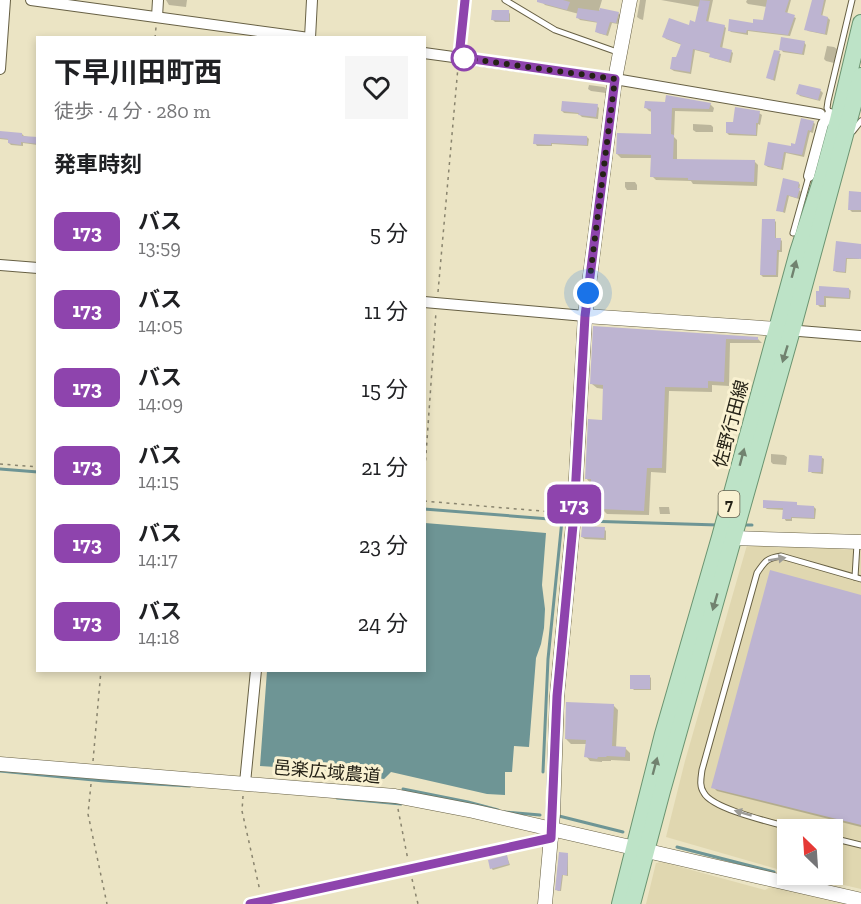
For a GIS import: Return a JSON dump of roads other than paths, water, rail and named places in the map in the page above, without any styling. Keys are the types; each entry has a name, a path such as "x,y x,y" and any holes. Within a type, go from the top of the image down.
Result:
{"main road":[{"name":"佐野行田線","path":"620,904 665,779 733,538 785,329 798,252 823,175 832,120 861,23"},
{"name":"佐野行田線","path":"832,120 861,76"},
{"name":"佐野行田線","path":"632,904 663,734 723,526 785,329"}],"street":[{"path":"0,69 5,0"},
{"path":"31,0 295,36"},
{"path":"157,17 159,0"},
{"path":"310,36 312,0"},
{"path":"459,57 465,0"},
{"path":"545,904 551,834 557,696 574,514 585,316 615,79 630,0"},
{"path":"426,53 615,79 776,106 832,120 809,176"},
{"path":"0,265 36,268"},
{"path":"426,302 861,336"},
{"path":"733,538 859,542"},
{"path":"244,788 256,672"},
{"name":"邑楽広域農道","path":"0,764 91,777 395,796 473,811 551,834 641,849 777,876"},
{"path":"250,904 410,870 551,834"},
{"name":"邑楽広域農道","path":"810,885 861,900"}],"lane":[{"path":"504,0 555,30 621,53"},
{"path":"852,0 827,108 832,120 853,131 861,121"},
{"path":"793,233 809,176"},
{"path":"777,823 729,809 709,800 701,785 702,770 757,573 765,561 781,556 858,578 859,542"},
{"path":"843,840 861,844"}],"water":[{"path":"426,523 546,533 542,585 545,609 544,628 536,658 529,747 514,746 512,772 505,772 505,795 487,794 391,772 384,779 322,770 260,766 267,672 426,672"}],"waterway":[{"path":"0,469 36,472"},
{"path":"426,509 562,520 548,659 543,772"},
{"path":"585,521 718,525"},
{"path":"742,525 752,525"},
{"path":"0,771 190,786"},
{"path":"403,789 498,810"},
{"path":"337,798 401,804"},
{"path":"505,812 540,815"},
{"path":"559,816 623,832"},
{"path":"677,847 774,872"}]}
